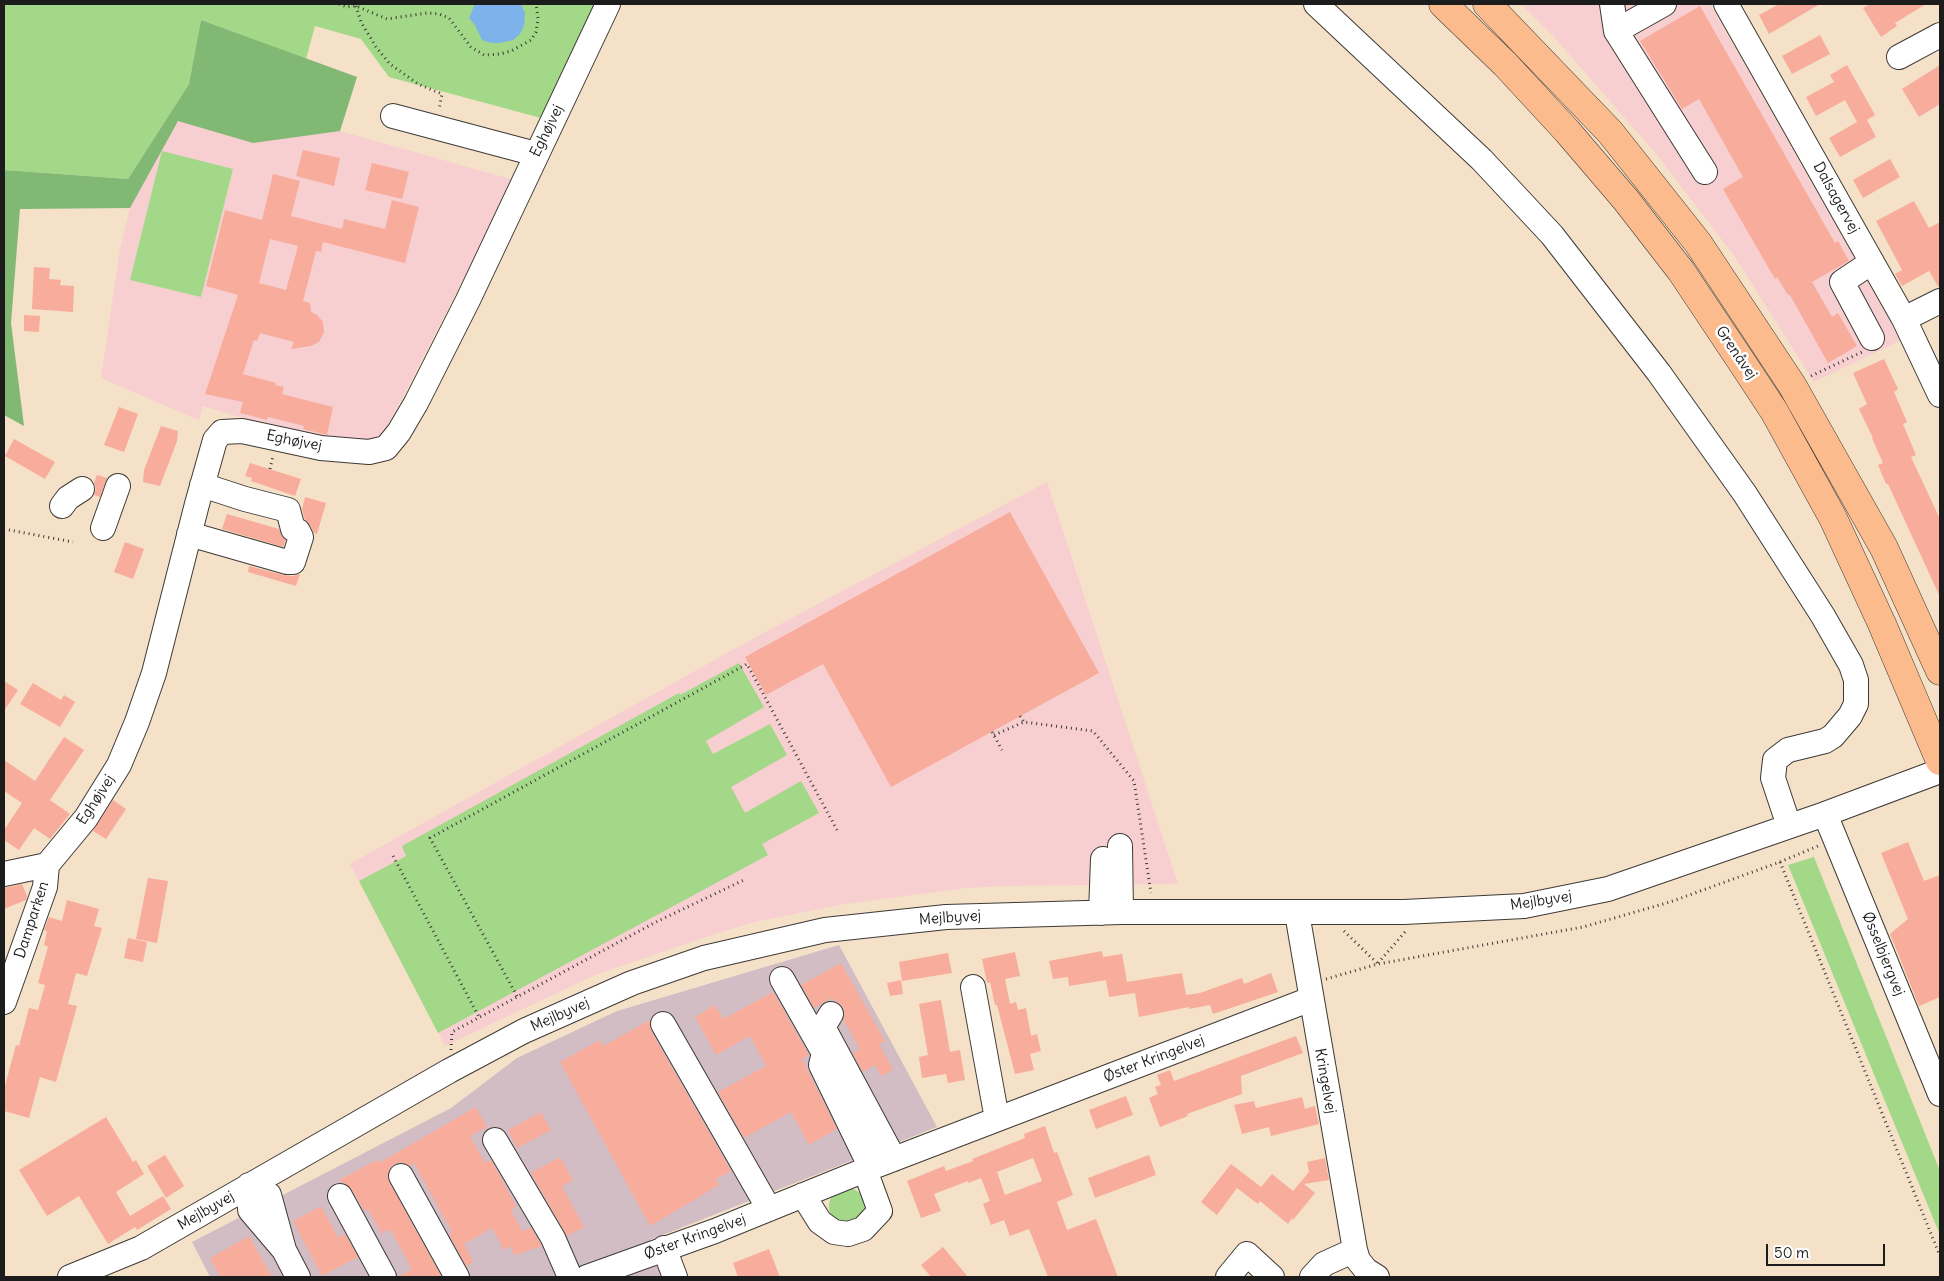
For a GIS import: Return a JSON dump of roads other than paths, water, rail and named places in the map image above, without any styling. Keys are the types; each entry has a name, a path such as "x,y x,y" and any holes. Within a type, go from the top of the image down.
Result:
{"main road":[{"name":"Grenåvej","path":"1443,4 1505,64 1567,131 1626,200 1680,271 1774,411 1833,518 1882,624 1940,761"},
{"name":"Grenåvej","path":"1487,4 1610,132 1698,243 1792,385 1884,548 1940,671"}],"street":[{"name":"Eghøjvej","path":"47,865 86,818 119,765 126,748 154,673 211,449 215,440 222,432 242,431 321,448 369,452 386,448 399,432 416,402 468,300 608,4"},
{"path":"1316,4 1482,160 1552,235 1659,373 1745,494 1823,616 1851,665 1856,680 1856,704 1845,722 1833,736 1825,741 1788,750 1776,760 1773,778 1789,826"},
{"path":"1612,4 1616,31 1705,172"},
{"path":"1616,31 1664,4"},
{"name":"Dalsagervej","path":"1726,4 1904,319 1940,395"},
{"path":"1899,57 1940,35"},
{"path":"394,116 536,154"},
{"path":"1871,343 1842,282 1872,262"},
{"path":"1904,319 1940,300"},
{"path":"189,534 288,562 293,562 301,536 293,529 288,510 245,500 202,485"},
{"path":"103,528 118,486"},
{"path":"62,506 68,498 82,488"},
{"name":"Mejlbyvej","path":"70,1277 141,1248 449,1071 542,1023 632,983 704,958 825,930 946,917 1111,912 1422,912 1524,906 1608,889 1825,814 1940,771"},
{"name":"Øsselbjergvej","path":"1825,814 1940,1094"},
{"path":"1111,912 1112,852"},
{"path":"4,874 47,865"},
{"name":"Damparken","path":"4,1002 46,887 47,865"},
{"name":"Kringelvej","path":"1296,913 1355,1250 1358,1260 1366,1270 1377,1277"},
{"path":"782,979 824,1053 821,1065 868,1169 880,1211 864,1229 848,1234 834,1232 820,1222 803,1195"},
{"path":"973,987 997,1119"},
{"name":"Øster Kringelvej","path":"587,1277 715,1231 997,1119 1310,991"},
{"path":"831,1014 823,1027 894,1159"},
{"path":"663,1024 769,1209"},
{"path":"495,1140 553,1238 570,1277"},
{"path":"401,1176 456,1277"},
{"path":"249,1185 250,1210 284,1250 298,1277"},
{"path":"340,1196 384,1277"},
{"path":"664,1248 675,1277"},
{"path":"1312,1277 1324,1264 1355,1250"},
{"path":"1228,1277 1247,1254 1272,1277"}],"water":[{"path":"475,4 521,4 525,13 524,26 520,34 513,40 500,43 482,40 475,25 469,18"}]}
